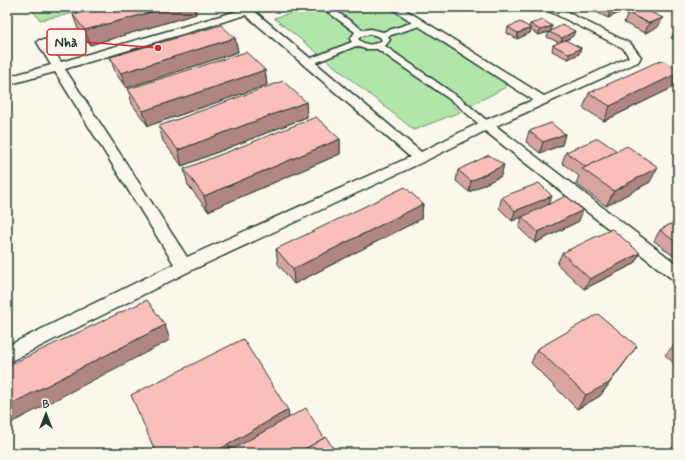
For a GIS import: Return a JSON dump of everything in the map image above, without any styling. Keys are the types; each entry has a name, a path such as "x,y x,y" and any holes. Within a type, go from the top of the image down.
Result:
{"street":[{"path":"7,81 262,7"},
{"path":"325,7 361,33"},
{"path":"394,7 543,101"},
{"path":"7,355 184,266 420,158 486,125 634,60 636,57 628,46 549,7"},
{"path":"248,11 420,158"},
{"path":"383,35 420,23"},
{"path":"308,63 357,43 370,47 379,46 386,40 383,35 376,32 361,33 354,39 357,43"},
{"path":"43,42 184,266"},
{"path":"379,46 458,101 486,125 678,274"}],"green space":[{"path":"30,7 104,7 40,20"},
{"path":"312,7 318,9 325,7 389,7 503,78 506,87 472,105 462,99 451,104 460,112 414,130 274,18"}],"building":[{"path":"102,7 170,7 85,30 73,15"},
{"path":"642,8 663,18 649,23 628,13"},
{"path":"543,20 552,26 540,30 530,24"},
{"path":"520,22 531,28 518,33 508,27"},
{"path":"221,25 235,38 121,73 110,57"},
{"path":"562,25 575,31 562,38 549,32"},
{"path":"565,40 581,48 569,54 553,45"},
{"path":"246,52 265,70 143,111 128,89"},
{"path":"661,60 678,69 678,73 610,106 589,93"},
{"path":"283,81 306,102 178,150 159,126"},
{"path":"316,117 340,139 204,196 184,169"},
{"path":"551,123 565,134 543,142 529,131"},
{"path":"598,138 617,151 586,167 566,152"},
{"path":"627,146 658,167 614,191 582,169"},
{"path":"489,155 504,165 471,181 458,170"},
{"path":"539,183 552,196 515,211 502,197"},
{"path":"405,187 423,204 293,269 276,249"},
{"path":"566,196 583,210 538,232 522,217"},
{"path":"678,220 678,244 660,230"},
{"path":"612,229 640,253 590,279 562,253"},
{"path":"147,300 165,325 7,406 7,366"},
{"path":"598,314 637,346 609,383 586,395 537,349"},
{"path":"243,339 288,410 213,453 156,453 131,395"},
{"path":"678,342 678,350 673,346"},
{"path":"306,408 324,438 298,453 233,453 231,450"},
{"path":"326,437 336,453 298,453"},
{"path":"230,447 233,453 219,453"}],"place":[{"name":"Nhà","path":"158,48"}]}
